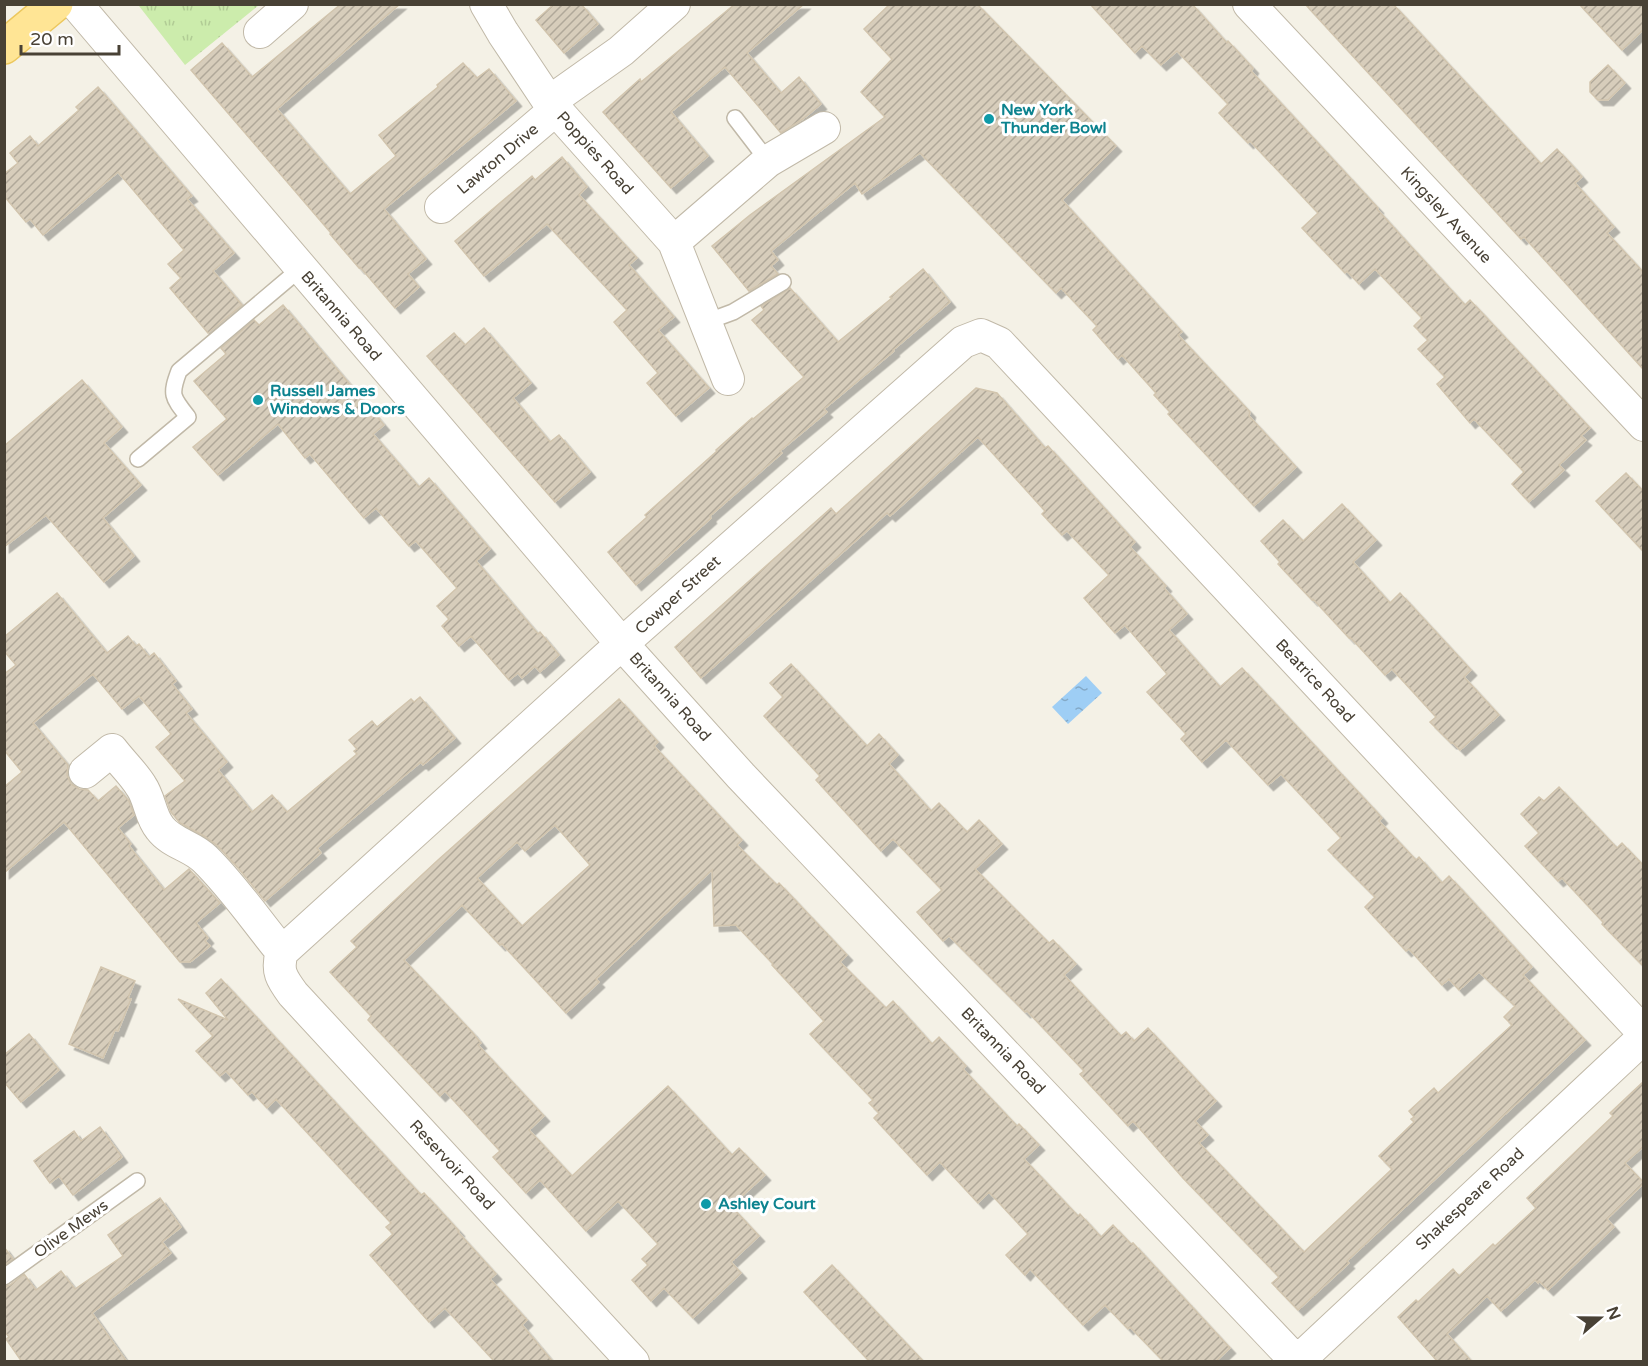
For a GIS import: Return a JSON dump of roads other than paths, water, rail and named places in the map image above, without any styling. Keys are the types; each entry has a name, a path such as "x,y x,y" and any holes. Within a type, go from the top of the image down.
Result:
{"main road":[{"path":"4,47 56,4"}],"street":[{"name":"Britannia Road","path":"76,4 622,644 741,776 1297,1362"},
{"path":"260,32 292,4"},
{"path":"486,4 552,106"},
{"name":"Poppies Road","path":"674,4 621,51 552,106 674,242 728,379"},
{"name":"Kingsley Avenue","path":"1249,4 1644,425"},
{"name":"Lawton Drive","path":"441,207 552,106"},
{"path":"674,242 768,161 824,128"},
{"name":"Cowper Street","path":"280,958 300,934 622,644 963,342 981,335"},
{"name":"Beatrice Road","path":"981,335 999,343 1644,1035"},
{"name":"Reservoir Road","path":"85,772 121,742 149,801 152,815 161,830 194,850 221,876 280,958 283,980 293,994 633,1362"},
{"name":"Shakespeare Road","path":"1297,1362 1644,1035"}],"lane":[{"path":"735,118 768,161"},
{"path":"138,459 188,417 176,401 172,388 179,372 301,268"},
{"path":"706,322 734,312 783,282"},
{"name":"Olive Mews","path":"4,1277 137,1181"}],"water":[{"path":"1086,676 1102,693 1068,724 1052,707"}],"place":[{"name":"New York Thunder Bowl","path":"989,119"},
{"name":"Russell James Windows & Doors","path":"258,400"},
{"name":"Ashley Court","path":"706,1204"}]}
